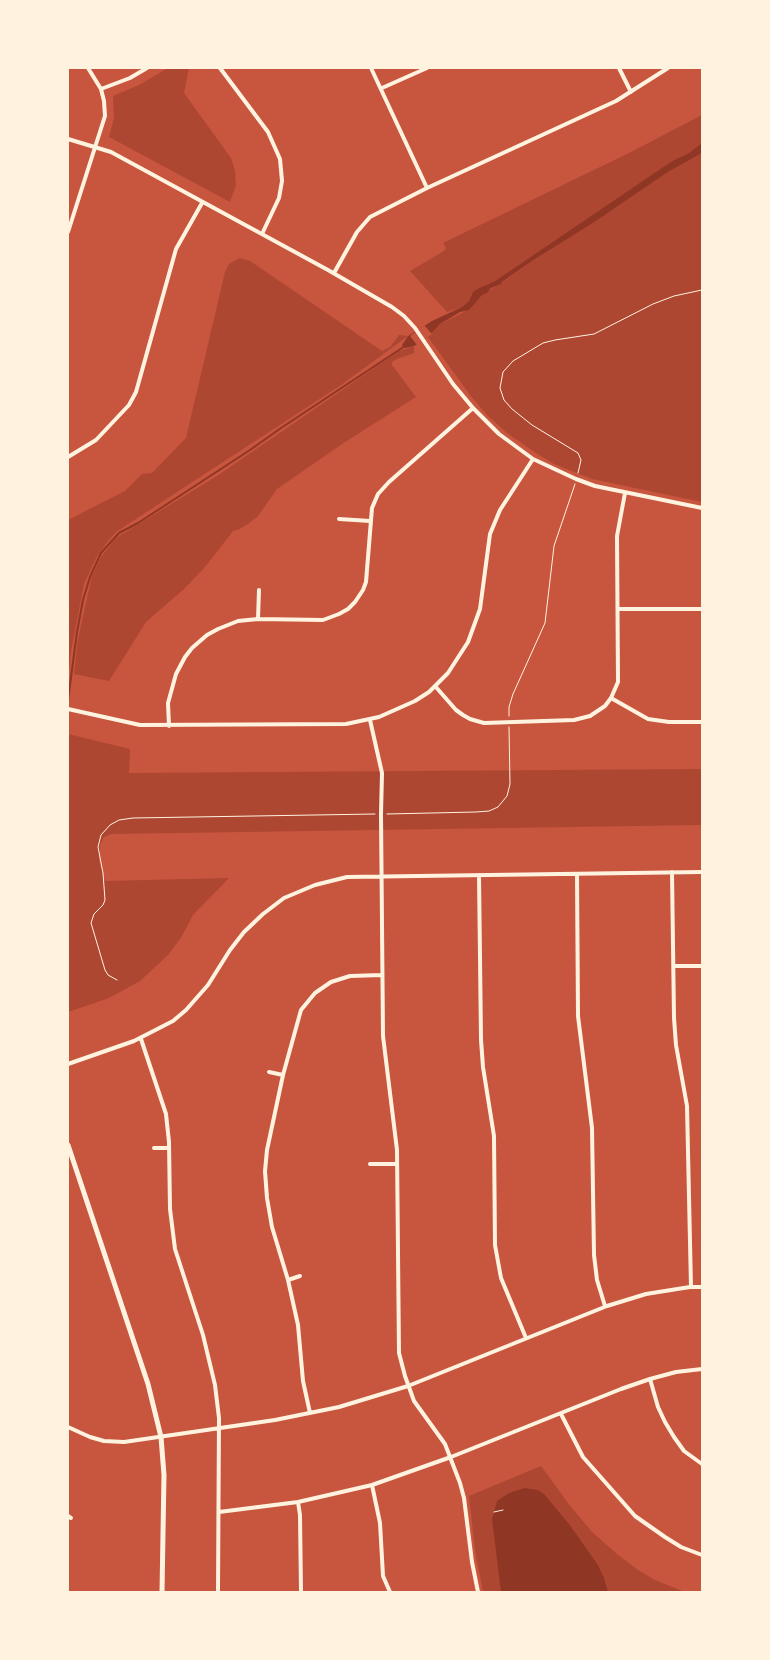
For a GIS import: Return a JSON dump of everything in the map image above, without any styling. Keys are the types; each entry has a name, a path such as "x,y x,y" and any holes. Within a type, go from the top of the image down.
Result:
{"street":[{"path":"68,232 105,116 102,89 88,68"},
{"path":"102,89 130,78 147,68"},
{"path":"220,68 268,132 280,158 282,182 279,198 262,234"},
{"path":"371,68 382,88 427,188"},
{"path":"382,88 427,68"},
{"path":"620,68 631,92"},
{"path":"334,273 356,232 363,223 382,210 616,101 668,68"},
{"path":"68,139 111,152 334,273 392,307 404,316 414,328 454,384 474,408 499,434 533,458 576,479 625,493 702,508"},
{"path":"68,457 96,440 129,405 136,392 176,250 202,203"},
{"path":"169,726 168,703 172,685 180,665 192,648 207,635 238,621 258,619 322,620 348,609 361,595 366,582 370,521 374,501 389,482 474,408"},
{"path":"69,710 140,726 346,724 370,720 394,712 415,701 435,686 456,664 471,636 481,600 490,534 500,510 533,458"},
{"path":"435,686 456,710 470,719 484,722 582,719 599,711 615,691 618,674 617,536 625,493"},
{"path":"339,519 370,521"},
{"path":"258,619 259,590"},
{"path":"618,609 702,610"},
{"path":"611,698 648,719 669,722 702,722"},
{"path":"370,720 382,773 381,876 384,1060 395,1130 397,1164 398,1339 401,1364 418,1409 439,1434 451,1457 464,1498 472,1562 478,1592"},
{"path":"672,872 675,1038 687,1106 691,1287"},
{"path":"68,1064 142,1039 172,1021 186,1010 208,985 244,932 284,898 315,885 347,877 702,872"},
{"path":"577,874 578,1016 592,1128 595,1266 597,1280 606,1306"},
{"path":"478,875 481,1040 483,1067 494,1136 496,1254 501,1278 526,1338"},
{"path":"674,966 702,966"},
{"path":"310,1413 303,1381 298,1325 288,1280 272,1227 265,1171 267,1150 283,1075 301,1010 315,993 331,982 350,976 382,975"},
{"path":"142,1039 166,1114 169,1148 170,1207 175,1249 209,1355 215,1385 219,1418 218,1592"},
{"path":"269,1072 283,1075"},
{"path":"68,1145 148,1384 161,1437 164,1475 162,1592"},
{"path":"154,1148 169,1148"},
{"path":"370,1164 397,1164"},
{"path":"288,1280 300,1276"},
{"path":"68,1428 90,1437 124,1442 275,1420 339,1407 408,1386 606,1306 646,1294 702,1287"},
{"path":"219,1512 298,1502 372,1485 562,1414 616,1390 676,1372 702,1369"},
{"path":"650,1379 661,1414 674,1437 684,1450 702,1464"},
{"path":"562,1414 583,1456 635,1516 667,1538 702,1555"},
{"path":"372,1485 380,1523 383,1576 390,1592"},
{"path":"298,1502 300,1515 301,1592"}],"path":[{"path":"578,474 581,460 578,453 532,425 504,400 500,388 503,372 514,361 543,343 594,334 653,304 674,296 702,290"},
{"path":"385,814 489,811 498,807 507,796 510,784 509,707 545,622 552,552 574,485"},
{"path":"117,980 108,975 91,923 92,918 105,900 98,847 101,835 110,825 119,820 133,818 377,814"},
{"path":"494,1512 503,1510"}],"shaded area":[{"path":"168,68 189,68 184,93 231,158 235,171 236,185 230,202 109,137 114,118 113,96 139,85"},
{"path":"702,115 702,143 689,153 672,161 495,281 477,289 473,292 469,301 462,307 447,312 410,271 444,251 446,248 443,243 629,153"},
{"path":"702,143 702,153 668,172 596,221 532,261 501,284 491,288 469,310 460,312 440,324 428,337 414,346 405,348 402,345 408,336 432,321 462,307 469,301 473,292 477,289 495,281 672,161 689,153"},
{"path":"702,153 702,502 592,479 554,464 507,433 488,416 470,395 428,337 440,324 466,311 482,295 532,261 596,221 668,172"},
{"path":"240,258 250,261 382,351 390,347 399,335 408,336 341,385 116,532 96,558 84,584 71,651 68,679 68,520 125,491 142,474 152,473 186,438 225,272 229,264"},
{"path":"414,346 414,353 397,359 392,362 392,365 416,397 345,442 277,489 258,516 238,530 233,531 205,567 184,589 146,622 109,681 74,674 78,639 92,576 101,557 116,538 220,474 399,351"},
{"path":"68,734 130,749 129,773 702,769 702,825 111,834 104,837 100,845 99,861 105,881 229,878 193,915 182,936 168,955 140,981 109,998 68,1012"},
{"path":"541,1466 592,1532 617,1554 655,1580 685,1592 483,1592 475,1550 469,1496"},
{"path":"525,1488 538,1490 544,1494 569,1524 598,1565 608,1592 501,1592 492,1519 497,1501 509,1493"}],"pier":[{"path":"424,325 432,334 417,345 410,336"}],"waterway":[{"path":"68,700 77,632 83,600 90,577 101,553 119,533 138,523 250,450 405,346"}]}
